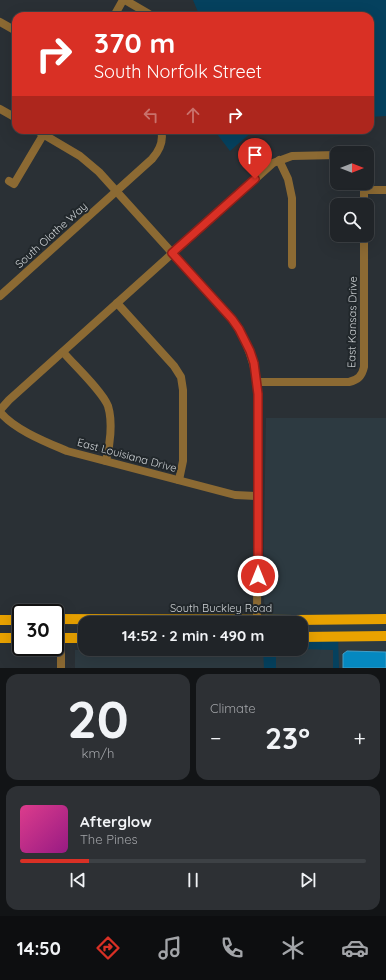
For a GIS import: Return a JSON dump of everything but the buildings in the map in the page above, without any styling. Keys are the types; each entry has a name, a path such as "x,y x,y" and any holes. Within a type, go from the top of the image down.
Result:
{"main road":[{"name":"South Buckley Road","path":"308,621 386,619"},
{"path":"0,620 12,620"},
{"name":"South Buckley Road","path":"64,620 78,620"},
{"path":"308,637 386,636"},
{"path":"0,638 12,638"},
{"path":"64,638 78,638"}],"street":[{"path":"116,12 124,0 145,12"},
{"path":"0,22 12,29"},
{"path":"0,109 12,116"},
{"path":"9,181 14,184 40,134"},
{"path":"46,134 90,164 132,208 232,319 250,351 257,382 257,616"},
{"name":"South Olathe Way","path":"0,296 157,153 162,140 161,134"},
{"name":"East Louisiana Drive","path":"258,496 236,495 67,451 50,444 12,423 0,411 62,352 266,168 279,160 296,155 330,155"},
{"path":"279,160 288,179 292,198 292,265"},
{"path":"374,188 386,190"},
{"name":"East Kansas Drive","path":"257,382 349,382 356,380 359,377 364,367 364,242"},
{"path":"117,303 174,366 181,377 183,390 183,462 179,480"},
{"path":"62,352 100,394 108,407 110,418 110,443 106,461"},
{"path":"60,656 61,668"}],"shaded area":[{"path":"193,0 386,0 386,116 374,117 374,12 198,12"},
{"path":"217,134 249,134 230,151"},
{"path":"266,418 386,418 386,668 75,668 75,650 78,650 78,656 308,656 308,616 264,616 265,614 263,587"},
{"path":"308,637 338,637 339,668 333,668 333,650 308,649"},
{"path":"263,656 276,656 276,668 264,668"}],"water":[{"path":"347,651 386,652 386,668 343,668 343,654"}],"route":[{"path":"255,179 172,253 232,319 245,340 254,363 258,394 258,576"}]}
